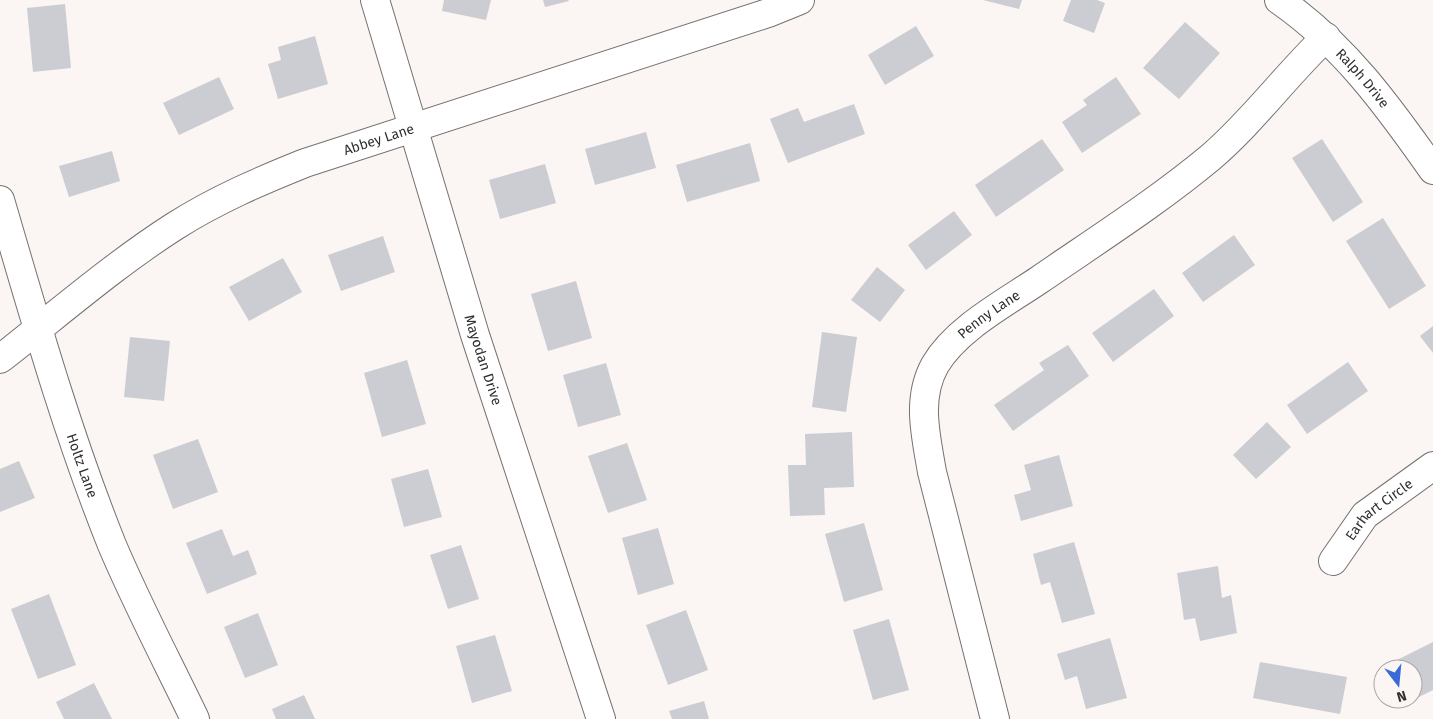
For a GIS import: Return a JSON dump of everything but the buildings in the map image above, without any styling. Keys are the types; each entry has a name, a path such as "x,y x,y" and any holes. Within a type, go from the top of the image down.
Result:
{"street":[{"name":"Mayodan Drive","path":"375,0 475,335 601,719"},
{"name":"Abbey Lane","path":"0,359 160,237 222,199 305,163 800,0"},
{"name":"Ralph Drive","path":"1279,0 1326,37 1358,69 1386,102 1433,170"},
{"name":"Penny Lane","path":"995,719 932,472 926,440 923,414 926,386 935,366 948,346 994,310 1119,226 1210,157 1252,116 1326,37"},
{"name":"Holtz Lane","path":"0,200 38,330 89,484 112,545 134,594 195,719"},
{"name":"Earhart Circle","path":"1333,561 1365,514 1433,466"}]}
